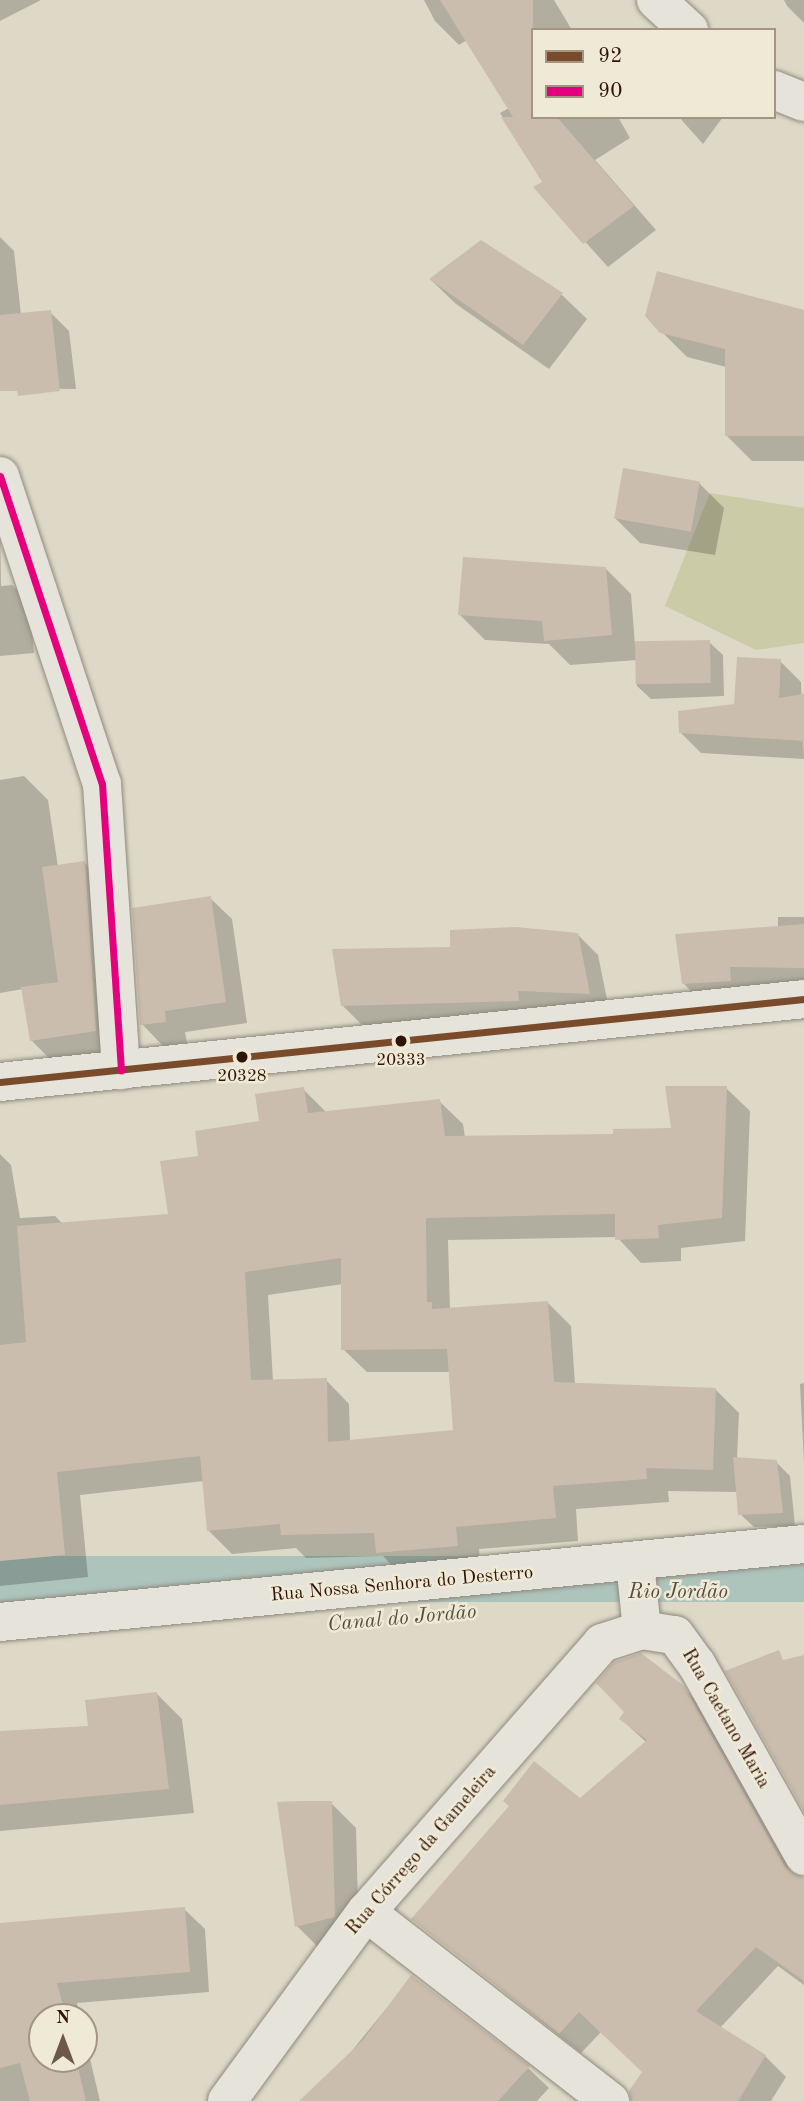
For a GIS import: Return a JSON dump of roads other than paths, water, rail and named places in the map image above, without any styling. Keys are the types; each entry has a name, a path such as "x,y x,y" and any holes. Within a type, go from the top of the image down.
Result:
{"street":[{"path":"656,0 687,28"},
{"path":"776,91 804,102"},
{"path":"0,476 102,784 121,1070"},
{"path":"0,1083 804,999"},
{"name":"Rua Nossa Senhora do Desterro","path":"0,1622 635,1567 804,1544"},
{"path":"635,1567 641,1626"},
{"name":"Rua Caetano Maria","path":"641,1626 675,1635 697,1665 804,1856"},
{"name":"Rua Córrego da Gameleira","path":"227,2101 366,1912 602,1643 641,1626"},
{"path":"366,1912 610,2101"}],"water":[{"name":"Rio Jordão","path":"0,1556 804,1556 804,1602 0,1602"}],"place":[{"name":"20333","path":"401,1041"},
{"name":"20328","path":"242,1057"}],"water label":[{"name":"Canal do Jordão","path":"402,1619"}]}
